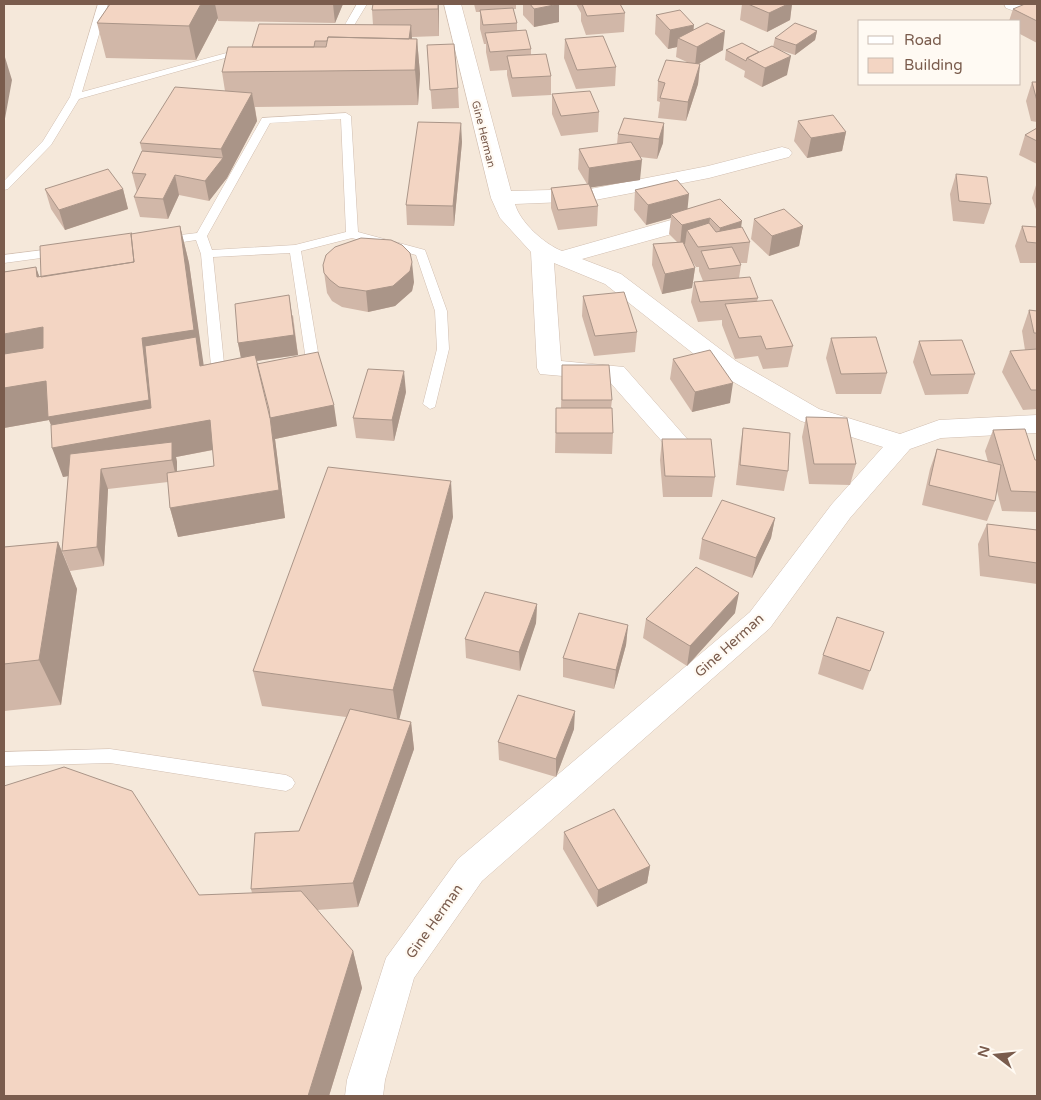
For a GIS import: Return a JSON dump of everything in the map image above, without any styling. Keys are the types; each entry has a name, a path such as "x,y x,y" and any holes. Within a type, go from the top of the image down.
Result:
{"street":[{"name":"Gine Herman","path":"364,1096 366,1080 399,970 470,870 760,620 841,511 901,443 810,415 727,367 613,280 551,254 507,214 501,198 452,4"},
{"path":"1012,4 1037,14"},
{"path":"501,198 590,195 709,172 782,153"},
{"path":"676,441 615,373 549,368 551,254 725,211"},
{"path":"901,443 939,429 1035,428"}],"lane":[{"path":"4,187 47,143 75,97 103,4"},
{"path":"319,38 347,30 362,4"},
{"path":"75,97 255,49"},
{"path":"238,375 219,377 207,254 201,236 266,120 346,116 352,234"},
{"path":"207,254 295,249 352,234 421,253 440,311 444,349 430,404"},
{"path":"154,242 201,236"},
{"path":"294,366 313,364 295,249"},
{"path":"4,259 70,251"},
{"path":"4,759 110,756 286,783"}],"shaded area":[{"path":"4,4 1037,4 1037,1096 4,1096"}],"building":[{"path":"110,4 201,4 189,26 97,23"},
{"path":"373,4 438,4 438,9 372,10"},
{"path":"530,4 559,4 534,9"},
{"path":"582,4 620,4 625,13 587,16"},
{"path":"748,4 788,4 769,13"},
{"path":"1025,4 1037,4 1037,21 1013,9"},
{"path":"513,8 517,23 483,25 480,10"},
{"path":"680,10 694,25 670,30 656,15"},
{"path":"707,23 725,31 697,47 678,38"},
{"path":"795,23 817,31 796,45 775,38"},
{"path":"259,24 411,25 409,39 328,37 327,41 315,41 314,47 252,47"},
{"path":"526,30 531,49 490,52 485,33"},
{"path":"603,36 616,67 577,70 565,39"},
{"path":"328,37 417,39 415,70 222,72 228,47 326,47"},
{"path":"742,43 759,52 747,58 746,61 726,50"},
{"path":"454,44 458,88 430,90 427,45"},
{"path":"772,46 791,56 765,68 747,58"},
{"path":"546,54 551,76 512,78 507,56"},
{"path":"666,60 700,64 688,102 660,98 665,83 658,81"},
{"path":"1032,82 1037,82 1037,101"},
{"path":"175,87 252,93 221,149 140,143"},
{"path":"590,91 599,112 561,116 552,94"},
{"path":"833,115 846,132 811,138 798,121"},
{"path":"624,118 664,123 659,139 618,134"},
{"path":"418,122 461,123 453,206 406,205"},
{"path":"1037,128 1037,141 1025,135"},
{"path":"631,142 642,160 589,168 579,149"},
{"path":"142,151 223,158 205,181 175,175 163,199 134,197 146,174 132,173"},
{"path":"108,169 123,189 59,210 45,189"},
{"path":"956,174 987,177 991,204 959,201"},
{"path":"677,180 689,194 648,205 635,190"},
{"path":"589,184 598,206 558,210 551,188"},
{"path":"720,199 742,221 720,228 710,218 682,225 671,214"},
{"path":"784,209 803,226 772,236 754,219"},
{"path":"709,223 716,232 742,227 750,242 698,247 687,230"},
{"path":"180,226 194,330 142,338 149,400 48,417 46,381 4,388 4,354 43,348 43,327 4,334 4,272 36,267 37,277 134,262 131,234"},
{"path":"1022,226 1037,227 1037,243 1027,242"},
{"path":"132,233 134,262 41,277 40,246"},
{"path":"361,238 391,240 402,245 410,253 412,262 410,271 393,286 366,291 339,287 324,273 323,265 326,255 335,247"},
{"path":"683,242 695,268 665,274 653,244"},
{"path":"732,247 741,265 709,269 701,251"},
{"path":"750,277 758,298 700,302 694,282"},
{"path":"624,292 637,332 595,336 583,296"},
{"path":"289,295 294,335 238,343 235,304"},
{"path":"772,300 793,346 766,349 761,336 739,338 725,304"},
{"path":"1029,310 1037,311 1037,333 1034,333"},
{"path":"196,337 200,366 255,355 269,409 279,490 170,508 167,473 214,466 210,420 52,448 51,425 151,408 145,346"},
{"path":"876,337 887,373 841,374 831,338"},
{"path":"962,340 975,374 931,375 919,341"},
{"path":"1037,349 1037,390 1031,390 1010,351"},
{"path":"710,350 733,383 695,392 673,359"},
{"path":"318,352 334,405 270,418 257,364"},
{"path":"562,365 609,365 612,400 562,400"},
{"path":"368,369 404,371 392,420 353,418"},
{"path":"556,408 612,408 613,433 556,433"},
{"path":"806,417 847,418 856,464 814,464"},
{"path":"743,428 790,433 788,471 740,465"},
{"path":"1025,429 1035,460 1037,460 1037,492 1011,491 993,430"},
{"path":"662,439 711,439 715,477 665,476"},
{"path":"172,442 172,460 101,469 97,547 62,551 70,454"},
{"path":"937,449 1001,465 995,501 929,485"},
{"path":"328,467 451,481 393,690 253,671"},
{"path":"722,500 775,518 756,558 702,539"},
{"path":"987,524 1037,530 1037,563 989,556"},
{"path":"58,542 39,660 4,664 4,547"},
{"path":"696,567 739,593 690,646 646,619"},
{"path":"485,592 537,604 519,652 465,639"},
{"path":"579,613 628,625 616,670 563,658"},
{"path":"837,617 884,632 870,671 823,655"},
{"path":"518,695 575,711 556,759 498,742"},
{"path":"350,709 411,722 353,883 251,889 255,833 299,831"},
{"path":"64,767 132,791 199,895 301,891 353,951 308,1096 4,1096 4,786"},
{"path":"614,809 650,866 598,890 564,832"}]}
